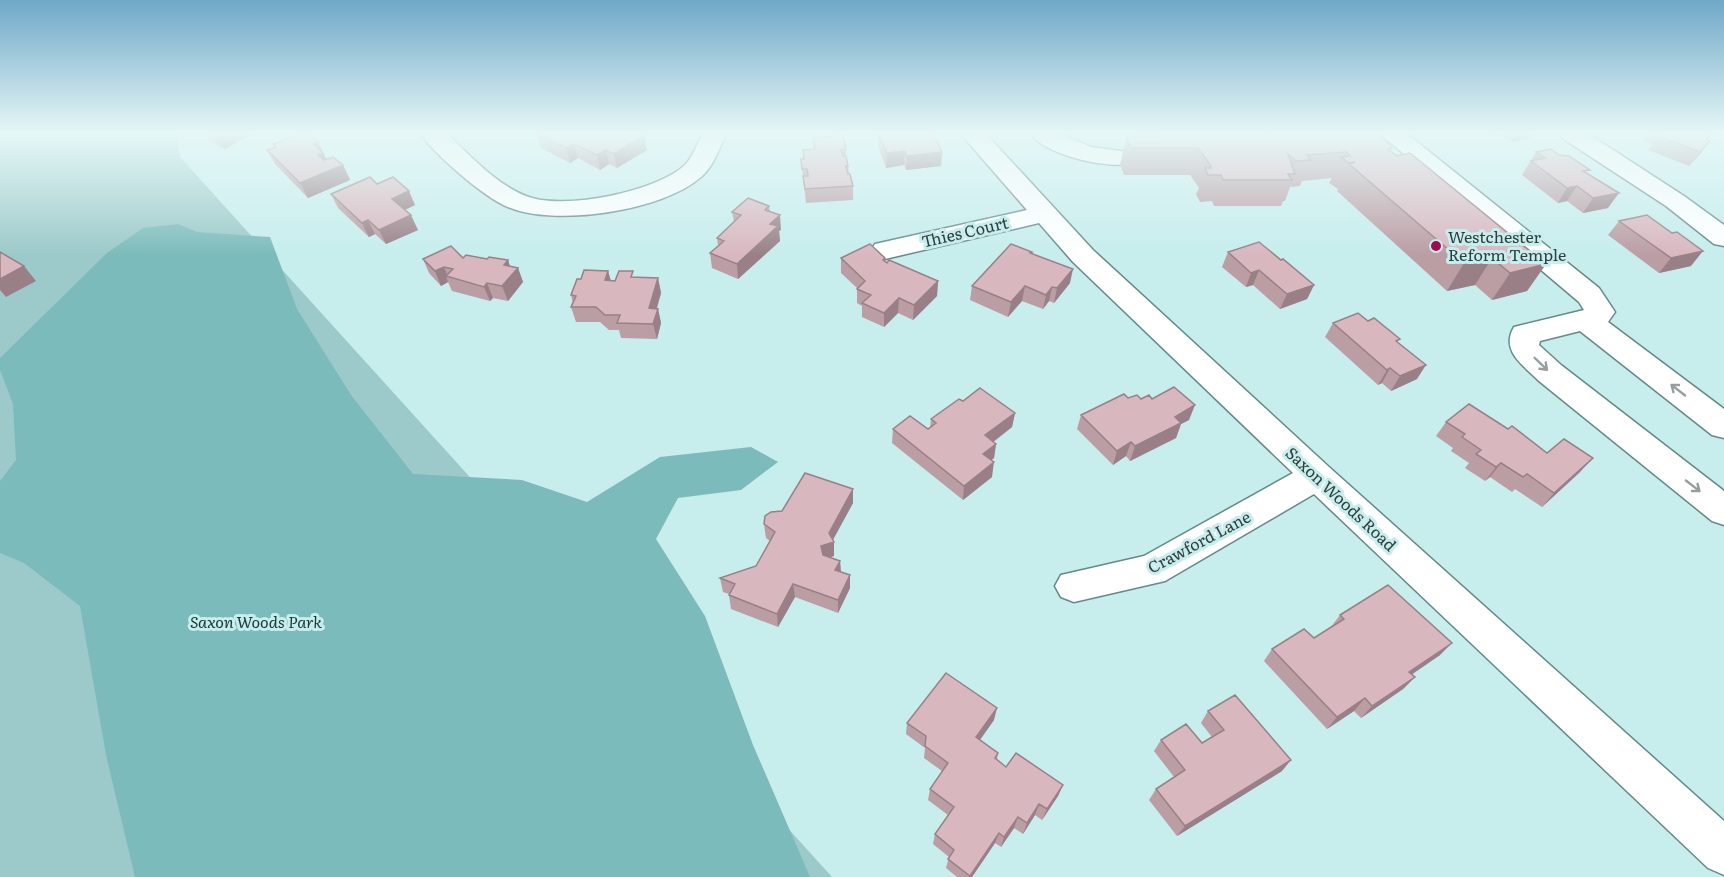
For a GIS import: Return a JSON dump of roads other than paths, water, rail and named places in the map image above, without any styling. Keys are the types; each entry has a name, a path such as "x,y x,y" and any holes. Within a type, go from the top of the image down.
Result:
{"street":[{"path":"478,174 517,202 569,208 609,205 674,185 689,174"},
{"name":"Saxon Woods Road","path":"1009,174 1083,256 1724,852"},
{"path":"1441,174 1589,295 1600,312 1595,317 1586,320 1525,334 1524,348 1550,373 1724,511"},
{"path":"1633,174 1724,238"},
{"name":"Thies Court","path":"885,250 1045,214"},
{"path":"1586,320 1724,426"},
{"name":"Crawford Lane","path":"1074,586 1152,570 1317,476"}],"place":[{"name":"Westchester Reform Temple","path":"1436,246"}],"park label":[{"name":"Saxon Woods Park","path":"256,622"}]}
